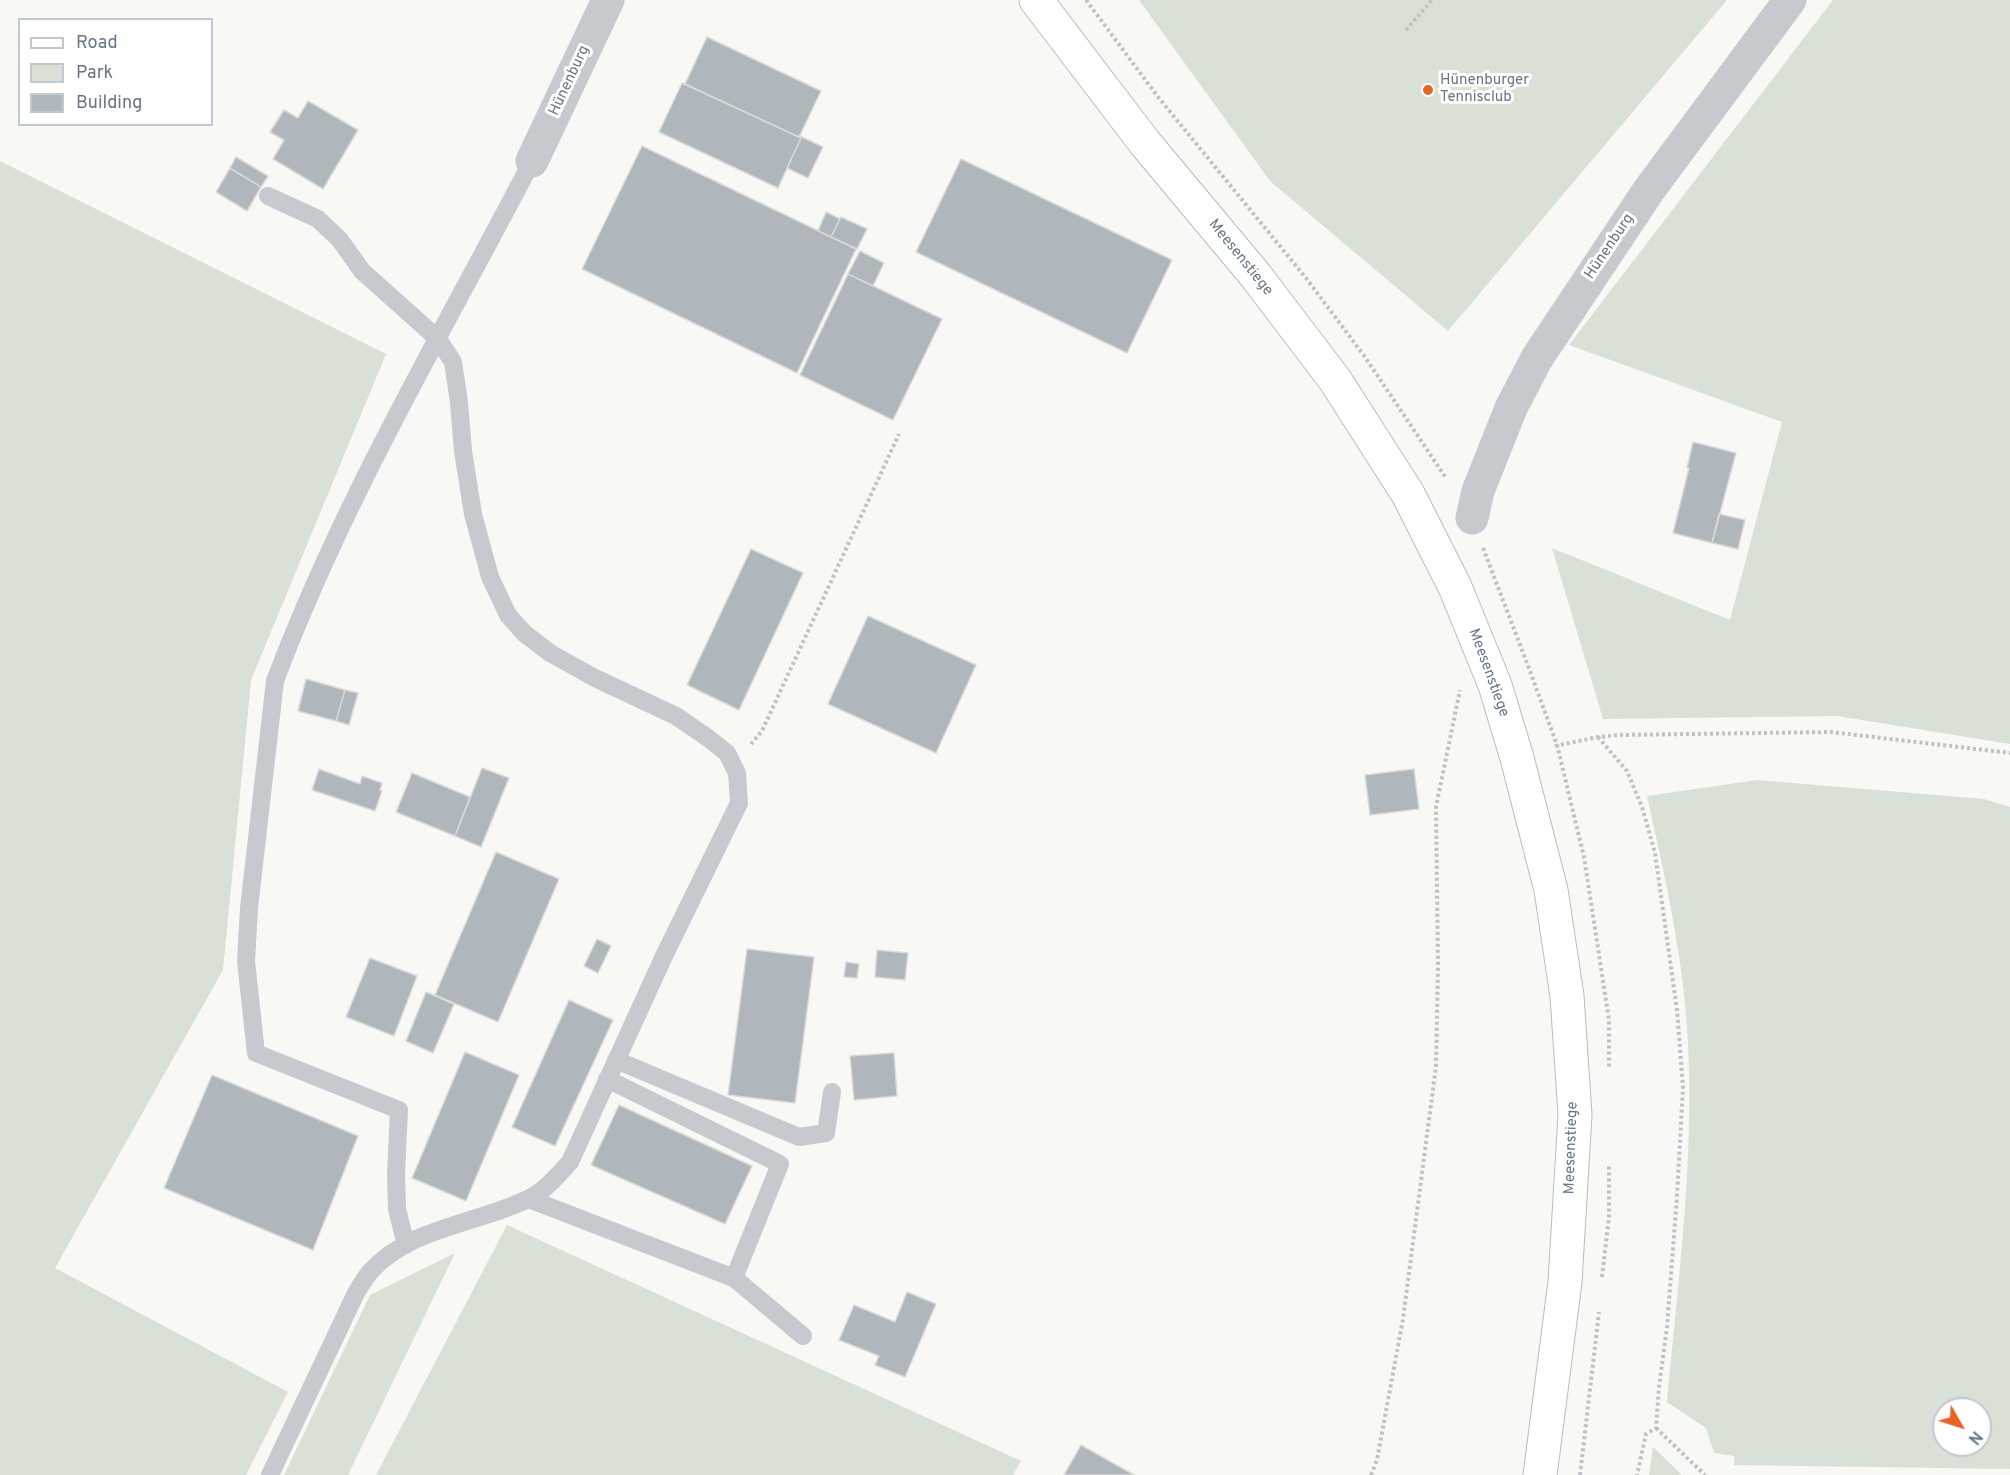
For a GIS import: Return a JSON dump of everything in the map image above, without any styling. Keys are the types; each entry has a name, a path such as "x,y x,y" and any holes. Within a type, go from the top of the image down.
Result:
{"street":[{"name":"Hünenburg","path":"532,161 608,0"},
{"name":"Meesenstiege","path":"1036,0 1145,143 1256,276 1335,380 1408,494 1455,587 1495,685 1517,758 1551,890 1567,996 1575,1115 1565,1282 1540,1475"},
{"name":"Hünenburg","path":"1472,518 1478,491 1511,408 1537,358 1649,190 1790,0"}],"lane":[{"path":"406,1245 397,1209 399,1110 256,1053 246,961 249,908 275,681 354,501 532,161"},
{"path":"268,196 318,219 340,240 362,271 438,339 453,362 473,514 490,577 508,615 524,633 550,653 595,678 676,716 726,753 737,773 739,803 664,956 570,1162 548,1186 529,1199 406,1245 384,1258 368,1273 355,1295 270,1475"},
{"path":"616,1060 799,1137 826,1133 832,1092"},
{"path":"608,1079 780,1164 734,1278"},
{"path":"529,1199 734,1278 803,1336"}],"path":[{"path":"1086,0 1158,97 1306,278 1365,357 1472,518 1557,745 1584,857 1609,1020 1609,1078"},
{"path":"1406,30 1432,0"},
{"path":"733,766 762,731 899,434"},
{"path":"1371,1475 1377,1460 1403,1319 1436,1066 1438,965 1436,807 1461,686"},
{"path":"1557,745 1598,737 1831,732 2010,753"},
{"path":"1598,737 1627,771 1642,807 1655,853 1677,1010 1683,1087 1667,1327 1656,1428"},
{"path":"1601,1287 1609,1217 1609,1159"},
{"path":"1580,1475 1599,1311"},
{"path":"1637,1475 1646,1434 1656,1428"},
{"path":"1656,1428 1705,1475"}],"green space":[{"name":"Hünenburger Tennisclub","path":"1139,0 1727,0 1448,331 1270,181"},
{"path":"1833,0 2010,0 2010,744 1837,716 1603,719 1552,548 1730,620 1782,422 1569,345"},
{"path":"0,161 386,354 251,680 223,970 55,1268 288,1392 246,1475 0,1475"},
{"path":"1757,780 1984,799 2010,807 2010,1469 1734,1465 1734,1456 1714,1453 1706,1428 1667,1402 1687,1178 1689,1088 1686,1012 1667,888 1647,796"},
{"path":"507,1225 1021,1461 1013,1475 376,1475"},
{"path":"455,1253 348,1475 284,1475 370,1295"},
{"path":"1653,1447 1682,1475 1649,1475"}],"building":[{"path":"707,37 821,91 799,137 685,84"},
{"path":"682,83 801,138 778,188 659,132"},
{"path":"308,101 358,130 323,189 273,159 284,140 270,132 284,110 298,118"},
{"path":"800,136 823,147 808,178 787,168"},
{"path":"642,146 856,249 797,373 582,269"},
{"path":"236,157 268,176 261,187 230,168"},
{"path":"961,159 1172,260 1127,353 916,252"},
{"path":"230,168 261,187 247,211 216,192"},
{"path":"826,212 840,219 831,237 818,231"},
{"path":"841,217 867,229 857,249 831,237"},
{"path":"860,251 884,263 873,286 848,274"},
{"path":"848,274 942,319 893,420 800,375"},
{"path":"1693,442 1736,453 1712,543 1673,533"},
{"path":"1719,514 1745,520 1738,549 1712,543"},
{"path":"751,549 803,573 739,710 687,685"},
{"path":"868,616 976,665 936,753 828,704"},
{"path":"306,679 345,690 336,721 298,711"},
{"path":"345,690 358,693 349,725 336,721"},
{"path":"482,768 509,778 481,847 455,836"},
{"path":"319,769 360,784 362,776 382,783 380,790 382,791 375,811 312,790"},
{"path":"1414,769 1419,809 1370,815 1365,775"},
{"path":"412,773 470,797 455,836 396,812"},
{"path":"496,852 559,879 498,1022 435,995"},
{"path":"597,939 611,946 598,973 584,966"},
{"path":"747,949 814,957 795,1103 728,1095"},
{"path":"877,950 908,953 905,980 875,977"},
{"path":"370,958 417,976 394,1036 346,1017"},
{"path":"846,962 859,964 857,978 844,977"},
{"path":"426,992 454,1004 433,1053 406,1041"},
{"path":"569,1000 613,1020 555,1146 512,1127"},
{"path":"465,1052 519,1075 466,1201 412,1178"},
{"path":"894,1053 897,1096 854,1100 850,1056"},
{"path":"212,1075 358,1136 313,1250 164,1188"},
{"path":"619,1105 752,1166 725,1224 591,1165"},
{"path":"907,1292 936,1304 905,1377 875,1365 879,1356 839,1340 854,1305 895,1322"},
{"path":"1081,1445 1134,1475 1064,1475"}],"place":[{"name":"Hünenburger Tennisclub","path":"1428,90"}]}
